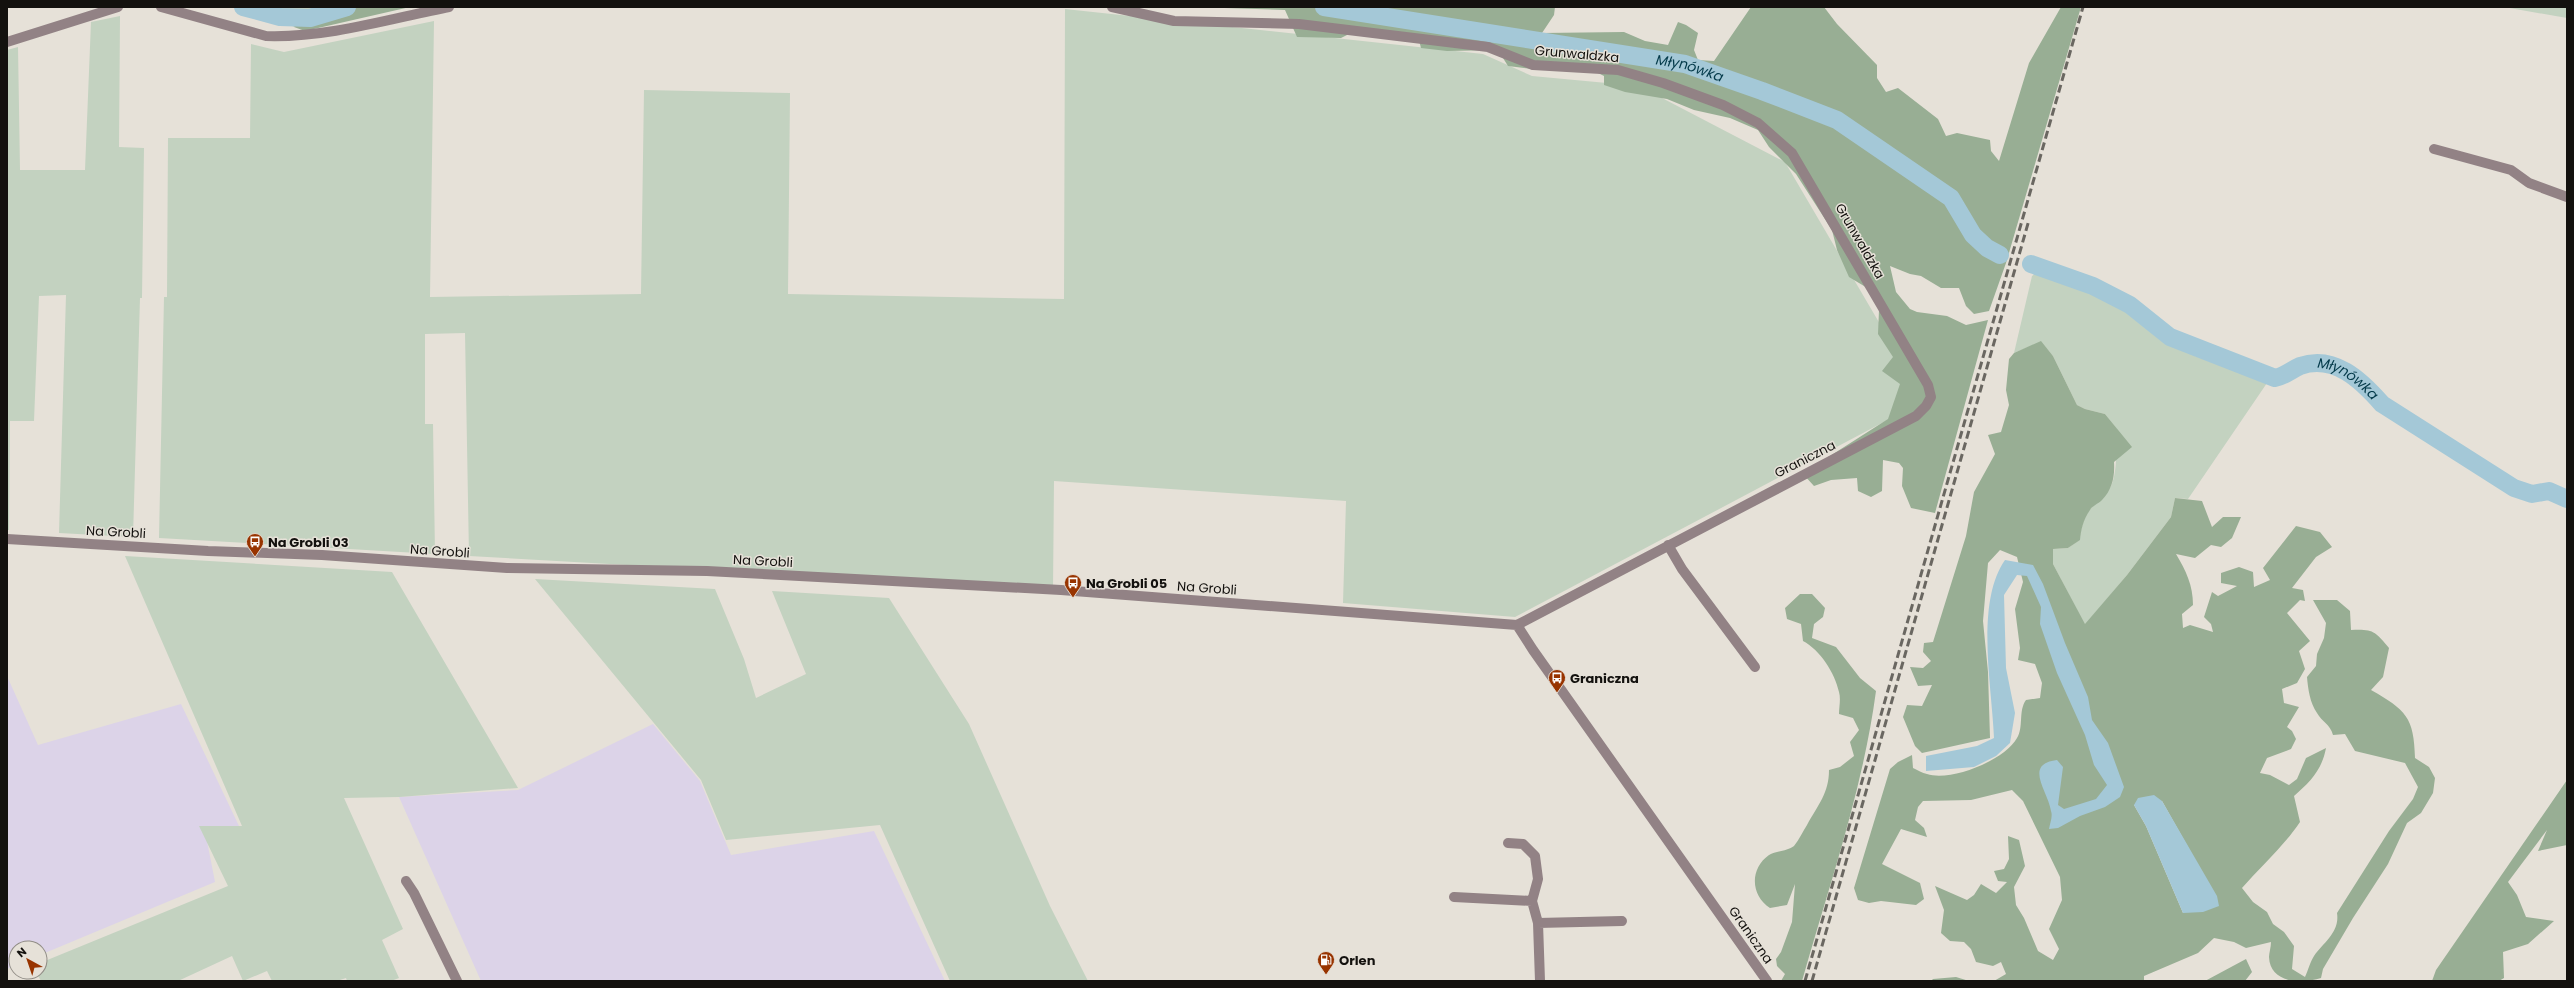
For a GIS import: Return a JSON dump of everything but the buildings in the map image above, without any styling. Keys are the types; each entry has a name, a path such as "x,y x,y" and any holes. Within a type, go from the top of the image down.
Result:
{"street":[{"path":"7,42 118,7"},
{"path":"161,7 266,36 280,36 315,35 449,7"},
{"name":"Grunwaldzka","path":"1112,7 1174,21 1299,24 1488,48 1533,65 1618,70 1663,83 1723,105 1758,123 1792,153 1928,385 1931,396 1926,406 1916,416"},
{"path":"2434,149 2511,170 2529,183 2567,197"},
{"name":"Graniczna","path":"1767,981 1533,650 1517,625 1916,416"},
{"name":"Na Grobli","path":"7,539 216,552 322,555 507,568 707,571 1061,590 1517,625"},
{"path":"1668,545 1682,569 1755,667"},
{"path":"1508,843 1523,844 1535,856 1538,879 1532,901 1538,923 1540,981"},
{"path":"406,881 414,893 457,981"},
{"path":"1454,897 1532,901"},
{"path":"1538,923 1622,921"}],"shaded area":[{"path":"7,676 38,745 181,704 239,826 207,841 215,882 48,952 48,940 8,940 7,969"},
{"path":"653,724 700,781 731,855 874,831 945,981 481,981 399,797 518,790"}],"green space":[{"path":"258,7 330,7 300,16 294,27"},
{"path":"330,7 410,7 305,31 294,27 300,16"},
{"path":"1193,7 1555,7 1554,15 1542,33 1624,32 1645,41 1668,45 1678,22 1686,25 1698,33 1694,50 1698,60 1714,61 1751,7 1824,7 1837,24 1877,65 1877,78 1886,92 1898,88 1938,119 1946,136 1957,133 1990,140 1991,151 1999,161 2029,63 2061,7 2081,7 2006,263 1989,311 1974,314 1966,306 1959,288 1941,288 1921,276 1910,274 1890,266 1896,292 1910,309 1917,312 1947,316 1966,325 1988,320 1935,513 1911,508 1902,486 1903,468 1899,463 1883,460 1882,491 1871,497 1858,491 1857,478 1831,480 1814,486 1804,475 1808,470 1888,419 1900,384 1882,371 1893,357 1878,334 1879,310 1869,289 1849,277 1837,250 1832,230 1796,174 1769,147 1758,130 1730,118 1694,110 1667,99 1625,92 1604,85 1604,76 1580,64 1540,70 1508,66 1498,50 1447,51 1421,48 1418,36 1355,31 1341,38 1297,37 1285,10"},
{"path":"2504,7 2567,7 2567,18"},
{"path":"1065,9 1483,54 1532,76 1639,86 1785,162 1921,394 1914,406 1515,617 1343,603 1346,501 1054,481 1053,589 469,556 465,333 425,334 425,424 433,424 435,554 159,538 164,297 167,297 168,138 250,138 251,44 284,52 434,21 430,297 641,294 644,90 790,93 788,294 1064,299"},
{"path":"120,16 119,147 144,148 142,298 140,298 133,537 59,533 66,295 39,296 34,421 10,421 9,530 7,530 7,50 18,47 20,170 85,170 91,22"},
{"path":"2047,264 2076,271 2137,302 2174,336 2200,348 2195,356 2267,383 2188,499 2175,498 2171,517 2127,575 2085,625 2053,564 2053,549 2068,548 2079,540 2086,515 2110,488 2113,482 2115,468 2117,429 2105,414 2085,409 2077,405 2053,356 2041,342 2014,353 2032,276"},
{"path":"2041,341 2053,356 2077,405 2085,409 2105,414 2132,447 2114,462 2114,473 2110,488 2105,496 2092,507 2083,525 2080,540 2068,548 2053,549 2053,564 2085,624 2127,575 2171,517 2175,498 2202,501 2212,527 2223,517 2241,517 2232,538 2221,547 2211,545 2195,558 2176,554 2188,578 2193,598 2193,605 2182,614 2183,628 2190,625 2213,632 2211,624 2204,617 2212,592 2218,596 2237,586 2221,583 2221,573 2239,567 2253,572 2254,587 2270,580 2263,568 2296,526 2320,532 2332,547 2316,557 2292,588 2303,590 2305,601 2300,600 2287,613 2310,641 2299,651 2305,669 2297,683 2282,689 2284,703 2299,707 2287,727 2292,731 2296,739 2291,749 2267,758 2260,773 2270,775 2289,785 2297,779 2306,758 2326,748 2324,756 2322,763 2314,775 2294,796 2300,822 2280,848 2242,888 2253,902 2267,912 2273,924 2284,932 2294,946 2292,969 2305,977 2314,956 2334,931 2337,913 2389,831 2413,799 2418,787 2405,763 2355,751 2345,734 2333,735 2330,728 2315,709 2310,696 2307,677 2316,666 2317,654 2324,638 2326,623 2313,600 2337,600 2350,611 2351,630 2373,632 2389,648 2383,677 2371,690 2392,703 2406,716 2413,733 2415,758 2429,767 2435,778 2433,793 2421,813 2407,823 2388,864 2353,918 2323,969 2321,978 2297,981 2289,980 2275,973 2271,966 2269,957 2271,942 2246,948 2234,942 2214,938 2198,953 2144,976 2144,981 1994,981 2006,974 2001,962 1993,966 1976,962 1971,949 1964,942 1950,941 1941,933 1944,910 1935,886 1967,900 1974,895 1981,884 1996,893 2007,882 1998,881 1994,871 2004,869 2009,859 2008,836 2019,840 2025,866 2014,887 2016,905 2024,918 2038,951 2053,960 2059,949 2049,929 2062,900 2060,877 2023,801 2012,790 1971,800 1923,801 1918,807 1915,820 1924,828 1927,837 1901,829 1882,864 1920,883 1924,899 1916,905 1881,901 1869,903 1858,900 1854,888 1890,769 1898,762 1912,755 1913,768 1925,774 1937,776 1963,772 1990,761 2011,746 2017,738 2020,729 2022,709 2026,700 2040,698 2042,683 2035,664 2018,660 2020,648 2015,609 2023,582 2017,557 2000,550 1988,563 1983,621 1988,672 1990,738 1922,753 1915,746 1903,717 1907,705 1922,706 1932,685 1918,686 1910,667 1923,668 1931,661 1923,652 1924,643 1933,642 1966,536 1974,492 1995,454 1988,435 2001,432 2009,405 2006,390 2009,359 2014,353","holes":["2162,801 2189,849 2183,913 2146,826 2134,805"]},
{"path":"125,556 392,572 518,788 399,797 344,798 403,929 382,940 399,978 391,981 347,981 346,978 337,981 272,981 267,971 243,981 232,956 178,981 41,981 48,980 48,960 228,886 199,826 242,826"},
{"path":"535,579 715,589 744,659 756,698 806,674 772,591 889,598 969,724 1050,906 1088,981 950,981 880,825 726,840 701,780"},
{"path":"1800,594 1812,594 1825,608 1823,617 1814,624 1812,638 1836,647 1860,678 1876,691 1863,764 1854,801 1802,981 1781,981 1785,974 1777,966 1776,959 1781,952 1792,922 1795,884 1787,905 1770,908 1759,897 1756,890 1755,882 1758,868 1769,855 1789,849 1796,844 1822,799 1829,778 1829,770 1840,767 1854,756 1850,742 1859,730 1853,718 1839,714 1840,695 1834,677 1821,656 1803,641 1801,624 1787,619 1785,608"},
{"path":"2567,780 2567,845 2538,851 2547,830 2508,882 2517,895 2526,917 2554,921 2528,944 2503,952 2504,978 2499,981 2432,981 2436,970"},
{"path":"2246,959 2252,972 2245,981 2205,981"},
{"path":"1956,977 1969,981 1931,981 1933,979"}],"water":[{"path":"2005,560 2033,565 2043,584 2065,643 2088,697 2092,720 2108,743 2124,787 2120,797 2105,807 2080,816 2058,828 2049,829 2052,813 2040,780 2039,773 2041,767 2047,763 2057,760 2063,767 2058,805 2064,809 2096,799 2107,785 2094,765 2085,735 2057,673 2040,624 2041,607 2027,576 2017,575 2004,595 2006,668 2015,713 2010,743 1996,756 1974,767 1926,771 1926,756 1977,746 1994,738 1989,671 1988,622 1990,599 1996,578"},
{"path":"2154,795 2162,801 2217,896 2219,906 2203,912 2183,913 2146,826 2134,805 2138,798"}],"waterway":[{"name":"Młynówka","path":"243,7 280,17 310,18 347,7"},
{"name":"Młynówka","path":"1324,7 1685,64 1762,91 1837,120 1951,198 1973,235 1987,248 2000,255"},
{"name":"Młynówka","path":"2031,264 2093,286 2130,305 2170,337 2275,378 2300,366 2312,363 2335,366 2356,378 2382,404 2514,488 2532,494 2549,491 2567,499"}],"railway":[{"path":"1805,981 2083,7"},
{"path":"1812,981 2029,220"}],"place":[{"name":"Na Grobli 03","path":"255,557"},
{"name":"Na Grobli 05","path":"1073,598"},
{"name":"Graniczna","path":"1557,693"},
{"name":"Orlen","path":"1326,975"}]}
